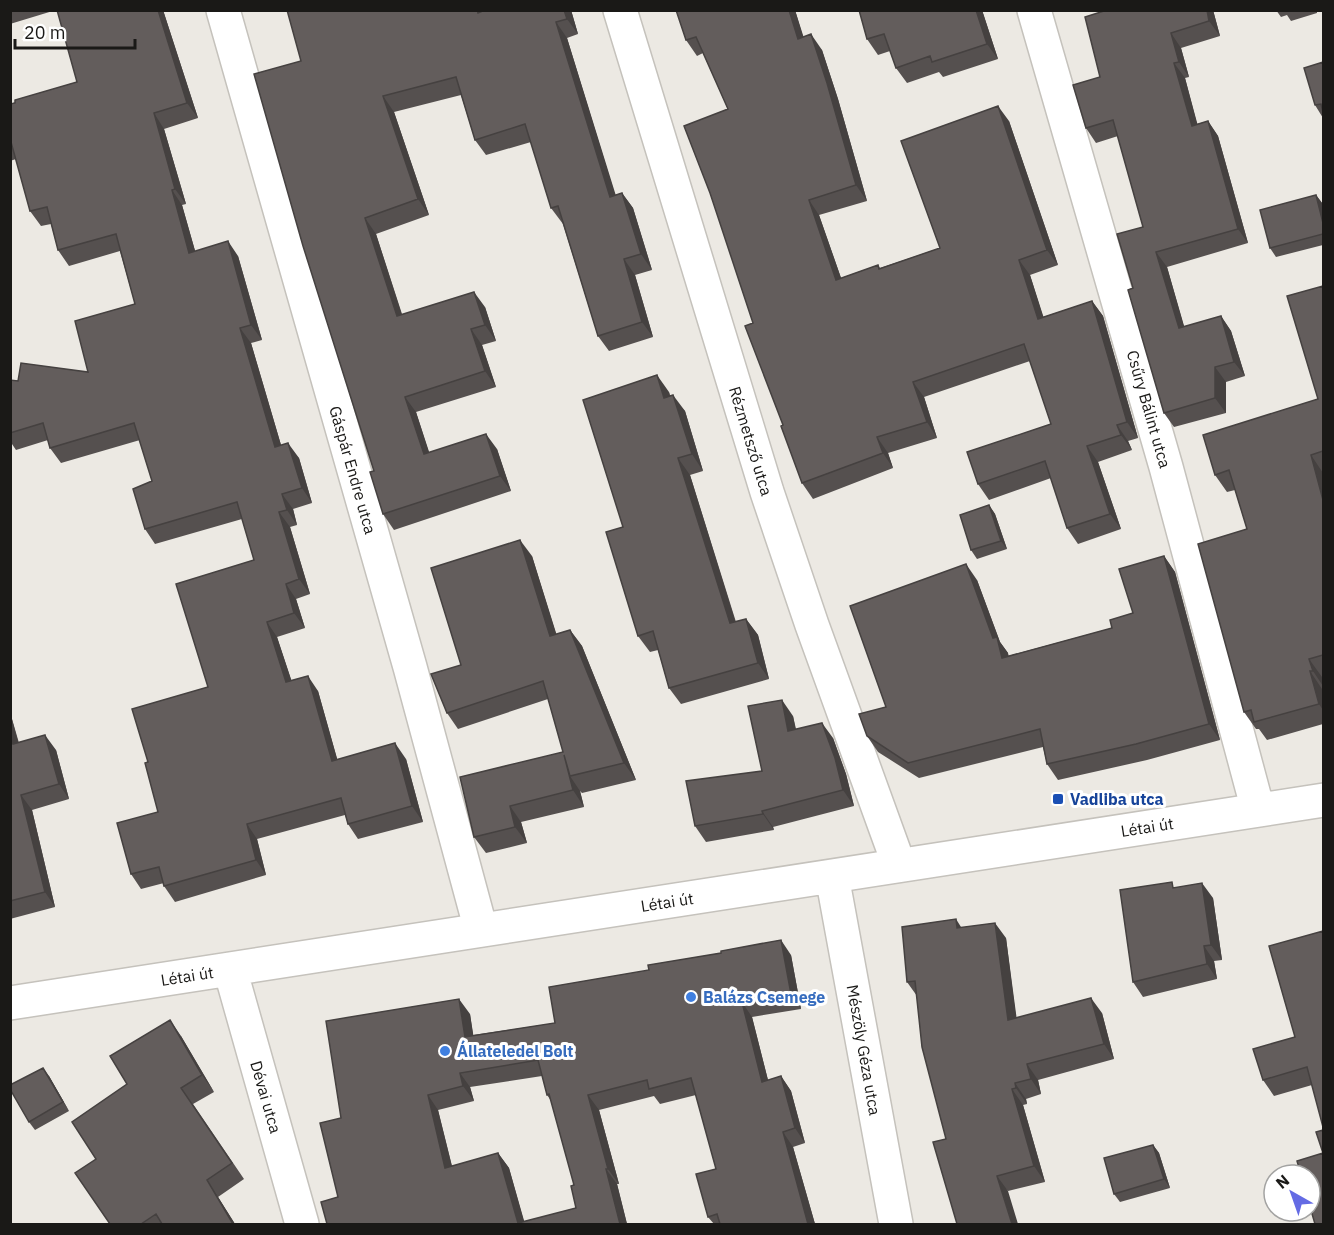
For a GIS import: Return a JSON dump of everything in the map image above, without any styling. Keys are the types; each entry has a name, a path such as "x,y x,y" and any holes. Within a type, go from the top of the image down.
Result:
{"street":[{"name":"Gáspár Endre utca","path":"223,10 410,667 481,930"},
{"name":"Rézmetsző utca","path":"620,10 766,492 899,866"},
{"name":"Csűry Bálint utca","path":"1034,10 1166,467 1258,810"},
{"name":"Létai út","path":"10,1003 1323,800"},
{"name":"Mészöly Géza utca","path":"832,876 896,1224"},
{"name":"Dévai utca","path":"230,969 302,1224"}],"building":[{"path":"57,10 158,10 187,103 154,113 175,189 172,190 189,253 228,241 251,325 240,328 275,447 288,443 302,488 282,494 287,510 279,512 299,579 286,584 294,613 267,622 286,682 308,676 332,761 395,743 412,806 348,824 341,798 247,824 256,860 164,886 159,867 131,874 117,823 158,812 145,763 148,762 132,709 208,687 176,584 254,560 237,502 145,529 133,489 152,481 134,423 50,448 43,423 10,433 10,380 18,381 21,363 88,372 75,321 135,304 116,234 58,250 47,207 30,211 10,142 10,104 15,103 15,100 77,82"},
{"path":"287,10 477,10 478,13 485,10 564,10 567,19 556,22 610,197 622,193 641,254 624,259 642,322 598,336 558,206 551,208 525,124 475,140 456,77 383,96 418,199 365,218 397,316 474,292 485,325 471,329 485,371 405,397 424,454 486,434 500,476 383,514 370,472 374,471 303,246 254,74 301,61"},
{"path":"676,10 789,10 798,39 811,34 856,185 809,200 836,280 878,265 879,269 940,248 901,141 998,106 1047,250 1019,260 1038,319 1092,301 1127,422 1117,425 1121,435 1087,446 1110,514 1067,528 1045,461 978,484 967,452 1051,424 1024,344 913,382 927,422 877,437 883,453 802,483 781,426 783,425 745,326 753,323 710,193 684,126 728,109 696,37 686,40"},
{"path":"859,10 976,10 987,44 932,62 930,56 896,68 884,34 867,39"},
{"path":"1107,10 1207,10 1209,21 1171,33 1179,62 1174,63 1192,126 1208,121 1238,229 1156,252 1179,328 1221,316 1234,362 1215,367 1215,398 1164,413 1128,290 1133,288 1117,234 1143,227 1113,120 1086,128 1073,85 1100,77 1085,17"},
{"path":"1323,62 1323,112 1321,104 1315,105 1304,68"},
{"path":"1316,195 1323,223 1323,234 1270,248 1260,210"},
{"path":"1323,286 1323,451 1311,455 1323,500 1323,655 1309,659 1319,704 1254,722 1251,710 1244,712 1198,544 1247,529 1229,470 1215,475 1203,435 1318,399 1287,296"},
{"path":"657,375 664,398 673,395 692,454 678,458 730,623 746,619 758,663 669,688 653,631 638,636 606,532 623,527 583,400"},
{"path":"989,505 1001,541 971,550 960,515"},
{"path":"520,540 550,636 570,630 624,763 570,776 564,755 573,790 510,806 515,827 474,837 460,777 563,752 543,681 447,713 431,674 461,665 431,568"},
{"path":"1164,556 1209,724 1136,744 1047,764 1040,729 908,763 867,736 859,714 886,707 850,606 966,564 993,638 997,637 1002,658 1112,628 1110,620 1133,613 1119,569"},
{"path":"782,700 788,731 822,723 835,758 843,790 762,811 763,814 695,826 686,781 762,771 748,706"},
{"path":"45,735 59,784 21,795 45,892 10,901 10,736 13,744"},
{"path":"1172,882 1173,888 1202,883 1211,945 1204,946 1207,964 1133,982 1120,890"},
{"path":"956,919 957,928 995,923 1008,1020 1091,998 1104,1044 1027,1064 1031,1079 1015,1083 1016,1088 1012,1089 1034,1166 997,1176 1012,1224 957,1224 933,1142 946,1139 922,1047 915,981 907,982 902,927"},
{"path":"1323,931 1323,1127 1307,1067 1263,1080 1253,1049 1295,1037 1269,946"},
{"path":"781,940 791,994 742,1002 762,1082 781,1076 795,1128 783,1132 808,1224 720,1224 717,1214 708,1217 696,1174 716,1169 691,1078 649,1089 647,1080 588,1095 620,1224 327,1224 321,1202 338,1197 320,1123 341,1118 326,1021 459,999 465,1037 555,1023 549,987 649,970 648,965 721,953 721,951","holes":["538,1060 547,1095 549,1094 574,1185 571,1186 576,1208 518,1223 498,1153 445,1168 428,1095 463,1086 460,1073"]},
{"path":"170,1020 202,1075 181,1088 232,1163 207,1180 233,1224 162,1224 156,1214 141,1224 110,1224 75,1173 96,1159 72,1122 127,1084 110,1056"},
{"path":"43,1068 63,1102 29,1122 10,1089 10,1085"},
{"path":"1323,1130 1323,1153 1316,1132"},
{"path":"1153,1145 1164,1179 1114,1194 1104,1158"},
{"path":"1323,1153 1323,1224 1315,1223 1322,1223 1322,1163 1298,1163 1297,1161"}],"place":[{"name":"Vadliba utca","path":"1058,799"},
{"name":"Balázs Csemege","path":"691,997"},
{"name":"Állateledel Bolt","path":"445,1051"}]}
